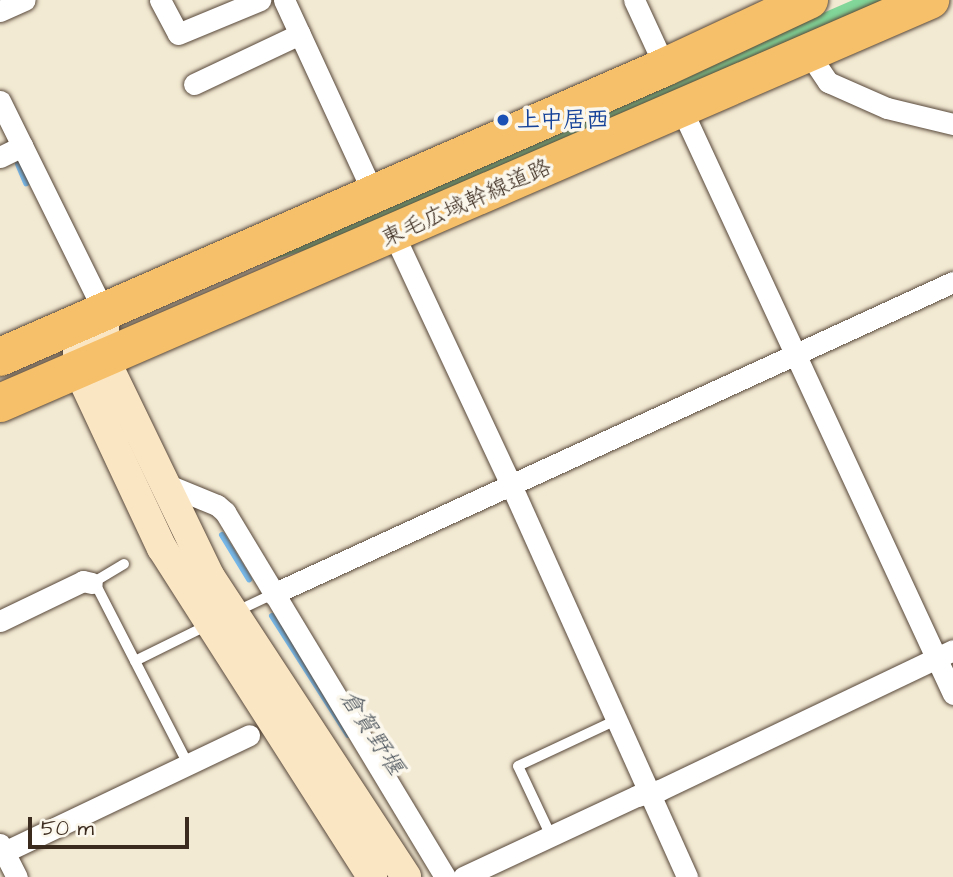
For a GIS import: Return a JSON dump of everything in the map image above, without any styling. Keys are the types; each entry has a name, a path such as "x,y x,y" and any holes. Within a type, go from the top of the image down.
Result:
{"highway":[{"name":"東毛広域幹線道路","path":"0,357 665,67 808,0"},
{"name":"東毛広域幹線道路","path":"0,403 394,235 930,0"}],"street":[{"path":"0,11 25,0"},
{"path":"160,0 178,34 260,0"},
{"path":"284,0 373,193"},
{"path":"634,0 665,67"},
{"path":"194,84 299,34"},
{"path":"809,54 828,82 887,108 953,124"},
{"path":"0,101 23,146 91,318 91,364 162,548 220,619 405,877"},
{"path":"681,108 796,354 945,654 953,694"},
{"path":"0,157 23,146"},
{"path":"394,235 511,485 687,877"},
{"path":"272,594 953,282"},
{"path":"91,364 159,479 220,619 372,877"},
{"path":"159,479 165,486 217,505 225,512 445,877"},
{"path":"0,621 83,581 92,583"},
{"path":"463,877 648,793 660,790 945,654"},
{"path":"17,877 1,850 249,735"}],"lane":[{"path":"124,564 92,583 98,589 188,764"},
{"path":"135,661 272,594"},
{"path":"551,836 518,766 616,720"}],"green space":[{"path":"853,0 891,0 348,237 256,265 164,300"}],"waterway":[{"name":"倉賀野堰","path":"18,164 26,183"},
{"name":"倉賀野堰","path":"222,535 249,579"},
{"name":"倉賀野堰","path":"272,616 348,735"}],"place":[{"name":"上中居西","path":"503,120"}]}
